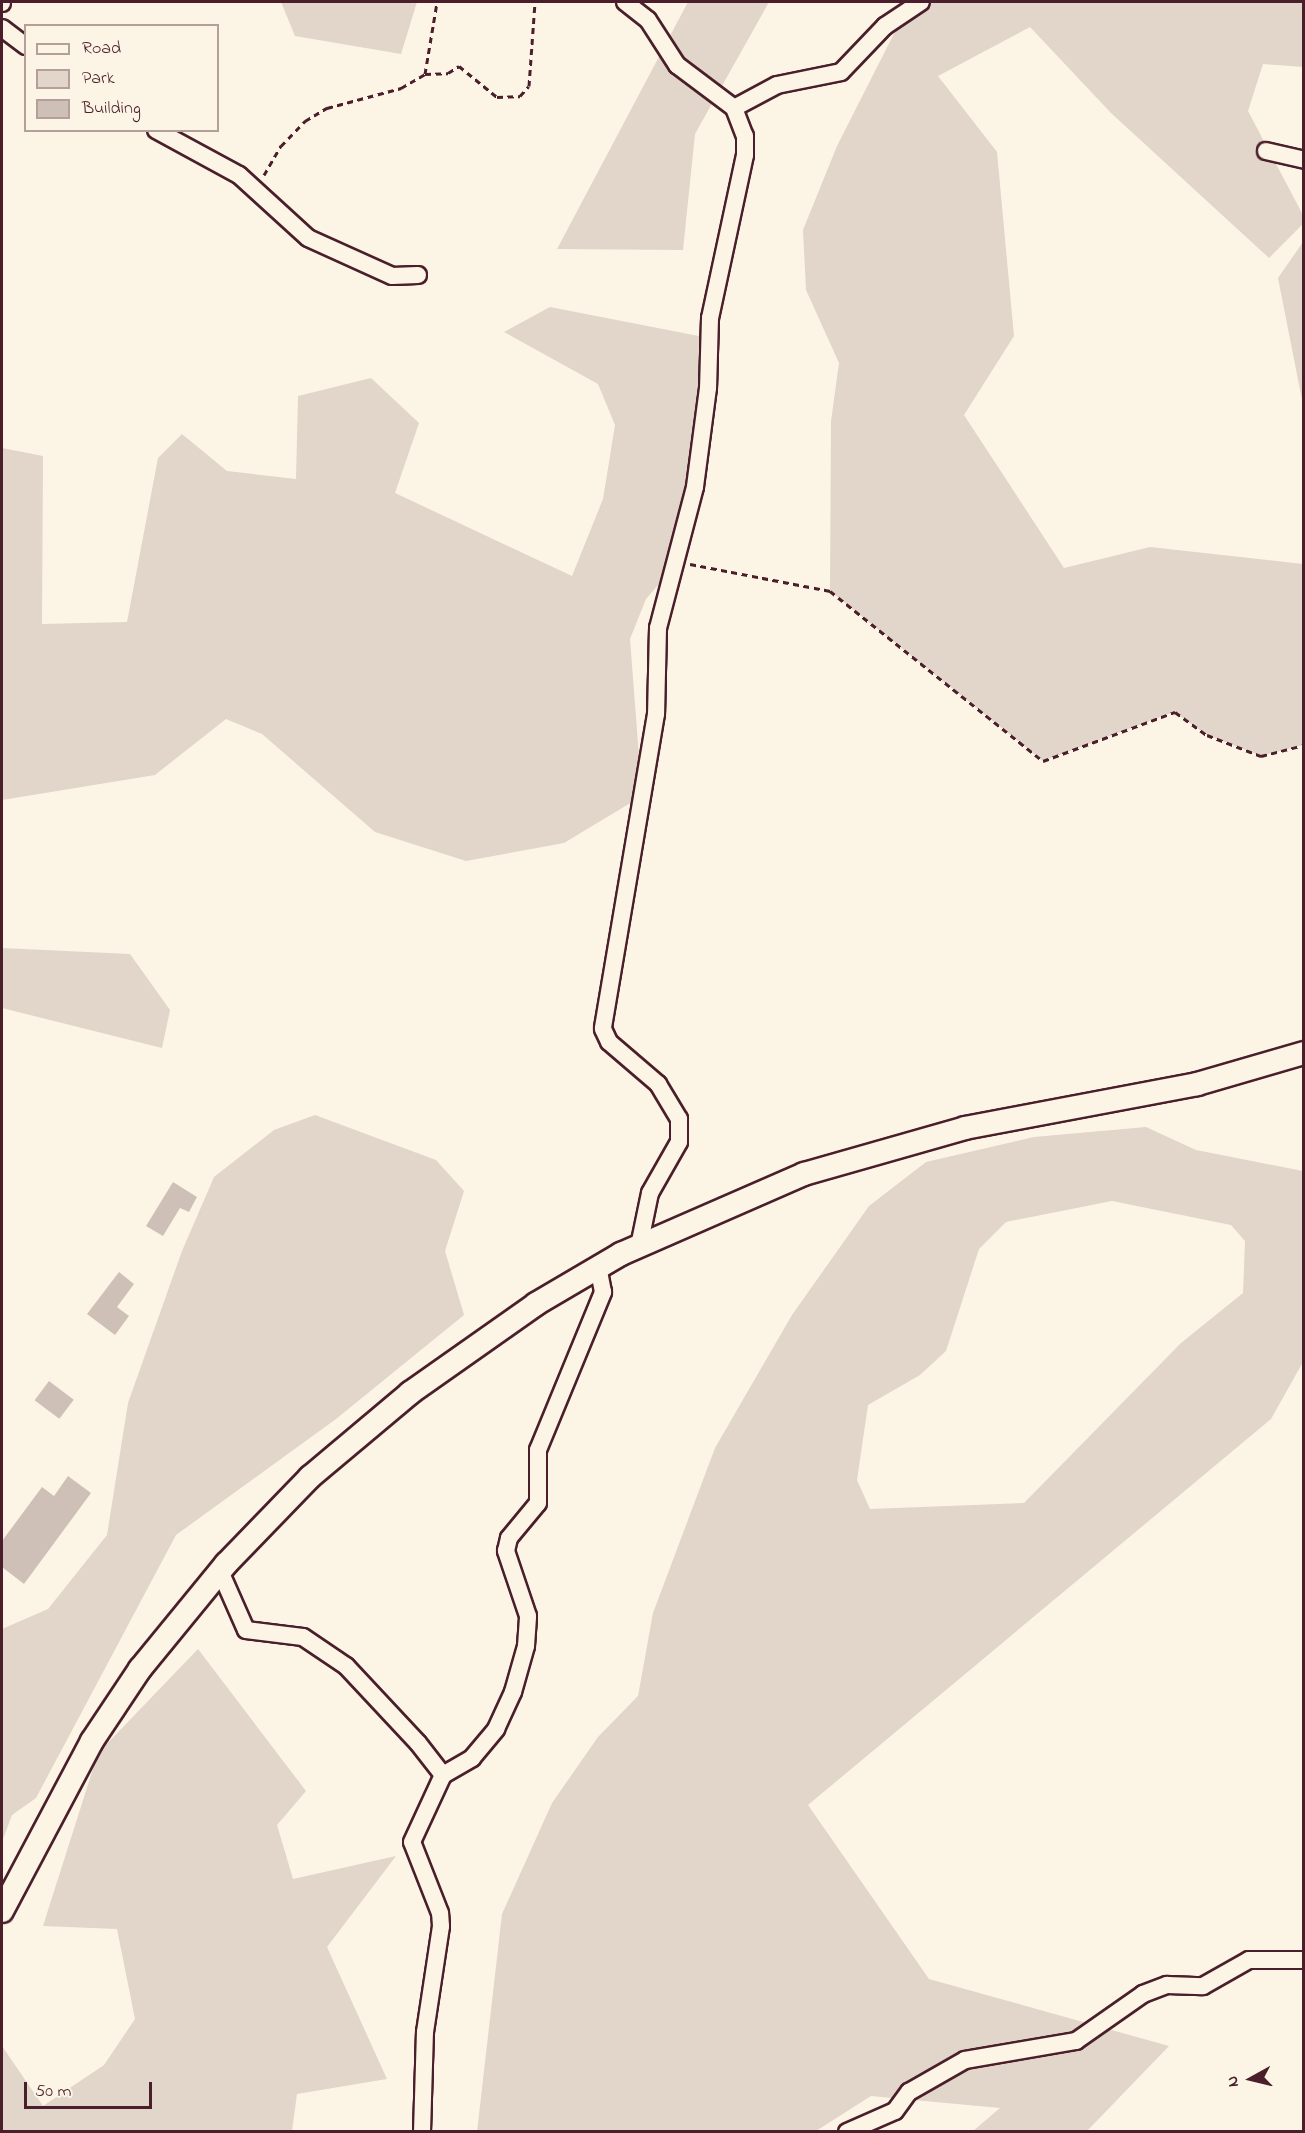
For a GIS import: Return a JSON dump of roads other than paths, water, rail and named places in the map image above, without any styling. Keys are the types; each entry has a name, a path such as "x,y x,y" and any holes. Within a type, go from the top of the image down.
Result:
{"street":[{"path":"625,2 648,20 677,65 734,108 745,136 745,155 710,318 708,388 695,487 678,562 658,628 656,714 603,1029 609,1042 658,1084 679,1119 679,1142 650,1193 639,1246"},
{"path":"734,108 777,85 841,72 885,26 921,2"},
{"path":"2,28 24,44"},
{"path":"160,132 239,175 317,242 392,276 418,275"},
{"path":"1266,151 1304,160"},
{"path":"2,1911 92,1741 140,1669 220,1571 310,1477 410,1393 536,1304 598,1267 639,1246 804,1174 964,1128 1197,1084 1304,1053"},
{"path":"422,2132 425,2032 441,1926 440,1913 412,1842 443,1775 472,1758 496,1729 513,1692 526,1646 528,1616 506,1551 509,1538 538,1503 538,1450 603,1292 598,1267"},
{"path":"220,1571 246,1630 303,1637 346,1666 418,1743 443,1775"},
{"path":"847,2132 895,2111 909,2092 966,2060 1076,2041 1143,1994 1167,1985 1203,1986 1249,1960 1304,1960"}]}
